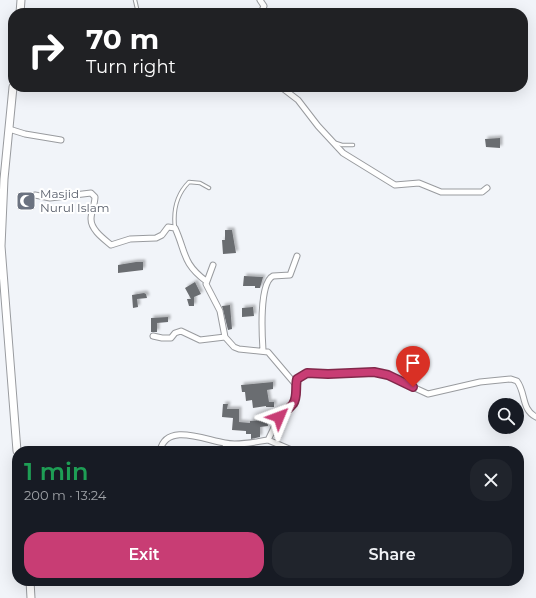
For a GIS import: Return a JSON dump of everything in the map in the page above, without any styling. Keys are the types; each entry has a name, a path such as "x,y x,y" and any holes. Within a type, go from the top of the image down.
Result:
{"street":[{"path":"13,92 2,179 1,246 2,281 17,446"},
{"path":"288,92 298,100 318,126 343,153 395,185 400,186 419,183 441,192 482,192 488,188"},
{"path":"9,129 24,134 61,140"},
{"path":"35,195 50,198 91,193 95,197 91,218 92,223 101,236 111,245 130,239 156,238 162,235 168,227 175,228 187,262 191,269 206,281 208,289 220,311 225,337 239,349 263,350 272,356 296,385"},
{"path":"263,350 262,317 268,281 273,276 290,276 297,256"},
{"path":"206,281 213,265"},
{"path":"153,336 171,338 175,333 181,331 200,340 225,337"},
{"path":"268,440 279,417 292,405 295,398 297,379 307,373 328,374 374,372 405,382 428,394 480,382 511,379 517,381 520,385 527,409 536,417"},
{"path":"161,446 166,438 176,435 196,436 225,443 268,440 282,446"},
{"path":"30,586 31,598"}],"lane":[{"path":"333,141 342,145 353,145"},
{"path":"175,228 174,215 176,206 183,188 188,182 194,182 209,188"}],"building":[{"path":"500,138 500,148 486,147 485,139"},
{"path":"225,230 232,230 236,253 223,254 222,240 225,240"},
{"path":"143,262 143,270 118,273 118,265"},
{"path":"244,276 263,277 260,288 255,288 255,286 243,286"},
{"path":"195,282 201,294 194,297 194,306 189,306 187,299 191,299 185,288"},
{"path":"146,294 147,298 137,299 138,307 133,308 132,295"},
{"path":"230,305 232,329 228,330 222,306"},
{"path":"253,307 254,316 242,317 242,308"},
{"path":"168,317 168,322 157,323 157,332 151,332 151,318"},
{"path":"273,382 273,389 267,390 269,402 274,402 274,407 266,406 253,408 252,400 246,401 245,392 242,392 241,385"},
{"path":"223,404 228,404 227,409 239,409 239,422 250,423 250,421 267,420 268,426 260,427 260,437 251,439 251,434 246,434 246,431 232,430 233,418 222,417"}],"place":[{"name":"Masjid Nurul Islam","path":"26,201"}],"route":[{"path":"279,417 292,405 295,398 297,379 301,375 307,373 382,373 405,382 413,387"}]}
